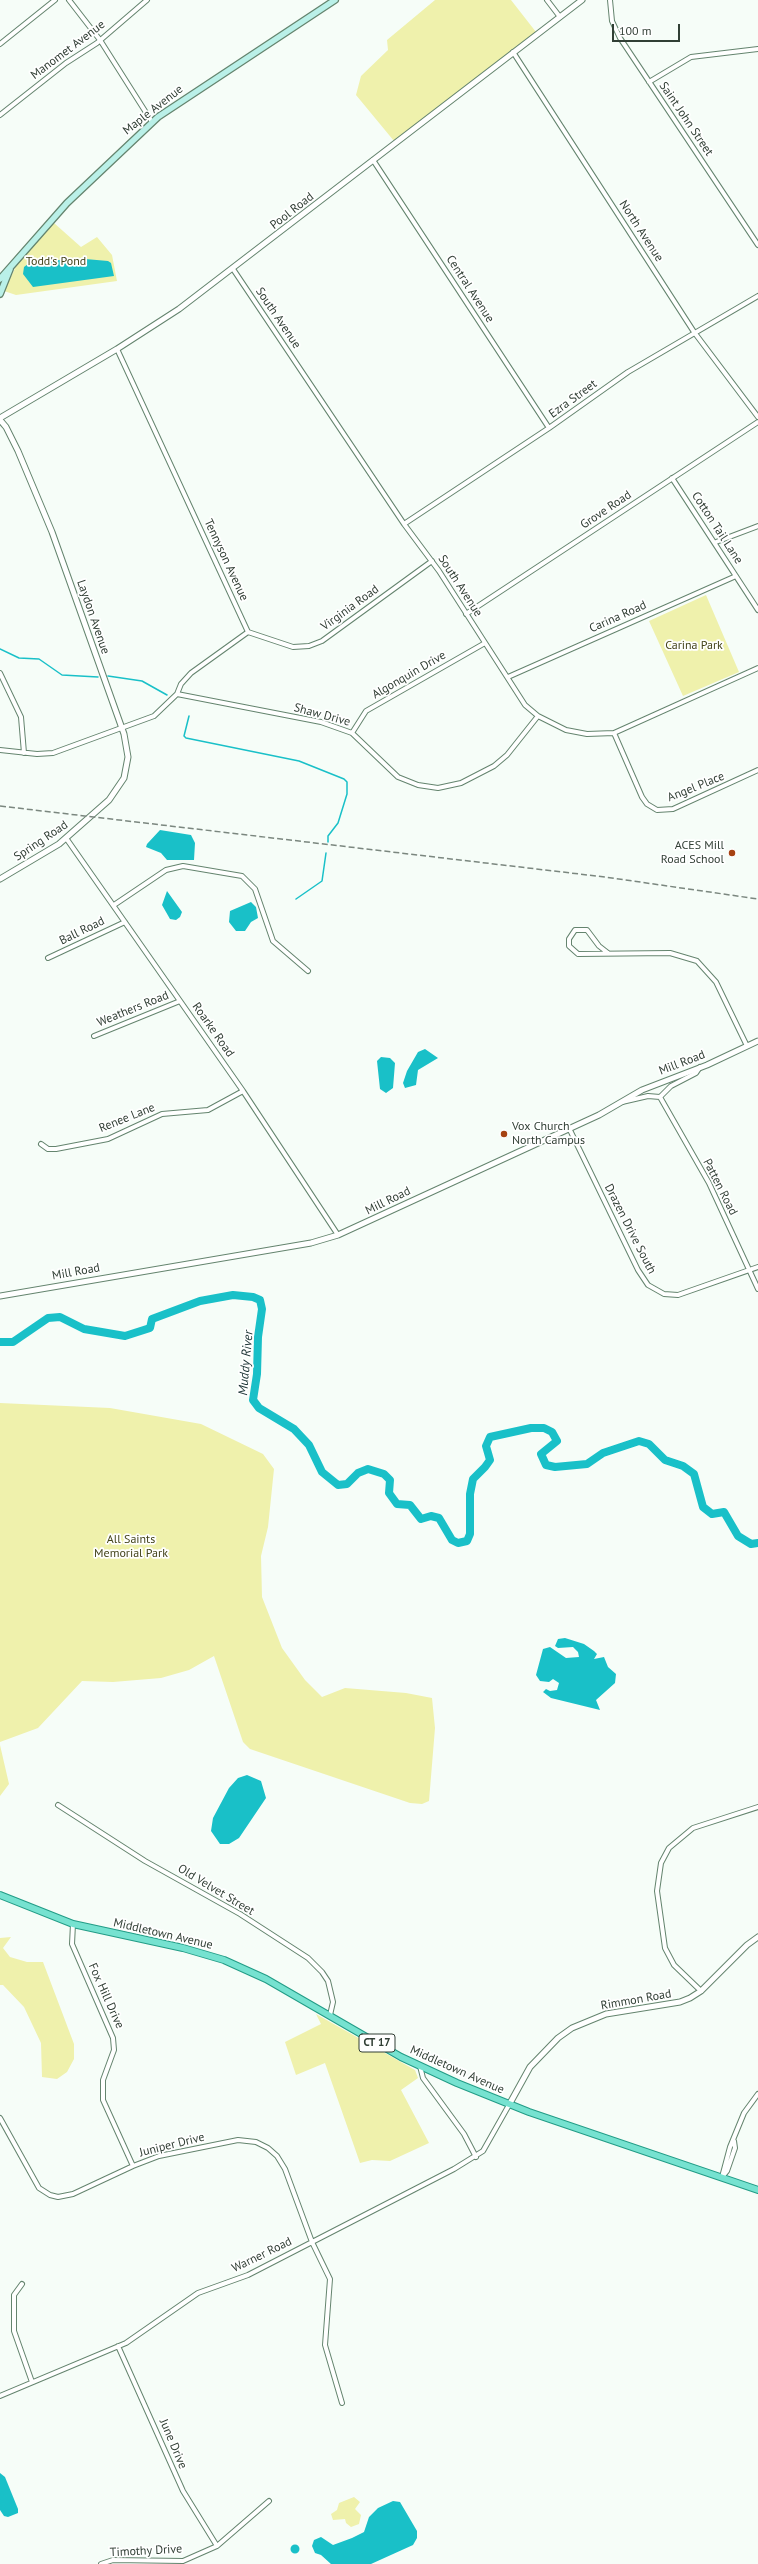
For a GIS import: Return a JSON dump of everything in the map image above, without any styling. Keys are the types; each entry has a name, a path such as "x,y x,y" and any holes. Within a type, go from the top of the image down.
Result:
{"main road":[{"name":"Maple Avenue","path":"0,279 67,203 152,122 186,97 335,0"},
{"name":"Maple Avenue","path":"0,294 10,268"},
{"name":"Middletown Avenue","path":"0,1895 73,1924 183,1948 217,1958 266,1979 420,2066 509,2105 758,2190"}],"street":[{"path":"0,44 55,0"},
{"path":"69,0 100,40 152,122"},
{"name":"Manomet Avenue","path":"0,115 66,63 100,40 147,0"},
{"path":"547,0 560,17"},
{"name":"Pool Road","path":"0,419 117,349 179,309 582,0"},
{"name":"Saint John Street","path":"610,0 611,15 616,31 758,245"},
{"path":"649,82 691,58 758,49"},
{"name":"North Avenue","path":"513,52 694,332 758,417"},
{"name":"Central Avenue","path":"373,160 549,428"},
{"name":"South Avenue","path":"233,269 404,524 432,561 525,705 538,716 566,730 587,734 614,733 758,668"},
{"name":"Ezra Street","path":"404,524 549,428 628,372 694,332 758,296"},
{"name":"Tennyson Avenue","path":"117,349 248,632"},
{"name":"Laydon Avenue","path":"0,419 6,427 43,507 122,728 128,751 126,774 114,796 91,817"},
{"name":"Grove Road","path":"466,614 758,422"},
{"name":"Cotton Tail Lane","path":"672,478 716,542 758,610"},
{"path":"716,542 758,526"},
{"name":"Virginia Road","path":"248,632 293,647 309,646 322,641 432,561"},
{"name":"Carina Road","path":"508,677 736,576"},
{"path":"0,750 24,753 53,753 154,716 177,694 181,684 191,674 248,632"},
{"name":"Algonquin Drive","path":"352,733 366,712 485,644"},
{"path":"0,673 21,717 24,753"},
{"name":"Shaw Drive","path":"177,694 321,722 352,733 398,777 418,785 438,788 461,783 494,766 507,755 538,716"},
{"name":"Angel Place","path":"614,733 642,797 647,804 657,810 673,809 758,770"},
{"name":"Spring Road","path":"0,879 66,838 91,817"},
{"name":"Roarke Road","path":"66,838 243,1091 338,1235"},
{"path":"114,905 166,870 183,866 242,876 255,888 273,941 308,971"},
{"name":"Ball Road","path":"48,958 125,922"},
{"path":"608,953 599,946 586,930 575,930 568,939 570,946 578,954 670,953 697,961 716,982 747,1046"},
{"name":"Weathers Road","path":"94,1036 180,1001"},
{"name":"Mill Road","path":"0,1296 311,1243 338,1235 599,1115 642,1090 700,1067 758,1041"},
{"path":"620,1102 648,1096 660,1096 671,1086 696,1073 700,1067"},
{"name":"Renee Lane","path":"41,1144 48,1149 56,1149 108,1139 162,1114 208,1110 243,1091"},
{"name":"Patten Road","path":"660,1096 709,1183 758,1289"},
{"name":"Drazen Drive South","path":"569,1128 631,1256 648,1285 664,1294 678,1295 758,1267"},
{"name":"Old Velvet Street","path":"58,1806 145,1861 240,1914 308,1958 322,1972 328,1982 333,2002 330,2015"},
{"path":"701,1991 674,1965 665,1948 656,1891 661,1863 669,1848 693,1828 758,1807"},
{"name":"Fox Hill Drive","path":"73,1924 72,1944 113,2038 114,2050 103,2080 103,2100 133,2166"},
{"name":"Rimmon Road","path":"509,2105 530,2067 558,2038 572,2028 606,2014 680,2002 701,1991 747,1945 758,1937"},
{"path":"420,2066 419,2071 423,2078 464,2134 476,2156"},
{"path":"722,2177 728,2152 734,2141 744,2113 758,2094"},
{"name":"Warner Road","path":"0,2396 118,2346 198,2293 248,2275 476,2156 489,2144 509,2105"},
{"name":"Juniper Drive","path":"0,2118 36,2182 50,2195 66,2197 133,2166 159,2156 232,2141 249,2141 263,2144 274,2152 282,2163 312,2242 330,2279 325,2345 342,2403"},
{"path":"22,2284 14,2295 14,2331 32,2382"},
{"name":"June Drive","path":"118,2346 182,2491 217,2546"},
{"name":"Timothy Drive","path":"101,2564 113,2560 183,2561 217,2546 269,2501"}],"green space":[{"path":"435,0 511,0 536,32 394,141 356,95 361,76 388,50 387,40"},
{"name":"Todd's Pond","path":"54,223 81,247 97,237 112,255 117,281 16,295 4,291 17,264"},
{"name":"Carina Park","path":"706,595 739,672 683,696 649,621"},
{"name":"All Saints Memorial Park","path":"0,1403 110,1408 201,1424 263,1454 274,1469 268,1527 261,1556 262,1597 282,1648 305,1680 322,1697 345,1688 406,1693 432,1698 435,1728 429,1801 422,1804 410,1803 250,1749 243,1742 214,1656 189,1670 161,1678 113,1682 82,1681 38,1728 0,1742"},
{"path":"0,1745 9,1784 0,1796"},
{"path":"11,1937 3,1948 10,1957 27,1962 43,1962 74,2044 74,2059 67,2072 57,2079 42,2077 41,2043 24,2007 3,1985 0,1985 0,1938"},
{"path":"316,2014 415,2070 418,2078 401,2090 429,2143 390,2161 372,2160 360,2163 325,2063 296,2075 285,2042 321,2024"},
{"path":"354,2497 360,2502 355,2509 361,2515 359,2524 351,2527 346,2523 345,2519 333,2520 331,2514 337,2510 339,2503"}],"water":[{"name":"Todd's Pond","path":"74,258 108,261 111,263 114,276 33,287 23,274 24,267 28,264"},
{"path":"160,830 191,835 195,843 194,860 167,860 161,853 146,847"},
{"path":"167,891 182,912 180,917 176,920 170,919 162,905"},
{"path":"251,902 256,907 258,918 251,922 245,931 236,931 229,922 230,911"},
{"path":"425,1049 438,1058 418,1070 416,1085 405,1088 403,1083 407,1071 418,1052"},
{"path":"381,1057 390,1058 395,1063 393,1088 386,1093 380,1089 377,1061"},
{"path":"565,1638 584,1644 594,1651 597,1654 594,1659 604,1657 608,1667 616,1674 615,1683 596,1700 600,1710 551,1698 543,1692 546,1689 550,1691 557,1690 559,1683 553,1679 549,1682 540,1681 536,1675 543,1649 550,1647 566,1658 579,1657 578,1652 573,1647 558,1648 555,1646 558,1639"},
{"path":"247,1775 261,1781 266,1798 239,1838 229,1844 220,1844 211,1831 213,1818 229,1788 238,1778"},
{"path":"0,2473 5,2477 18,2509 18,2513 8,2517 4,2516 0,2510"},
{"path":"393,2501 400,2502 417,2531 417,2538 413,2545 371,2564 331,2564 321,2555 315,2553 312,2546 314,2540 321,2537 333,2545 352,2538 364,2532 369,2517 378,2508"},
{"path":"295,2544 300,2549 295,2554 290,2549"}],"waterway":[{"path":"0,649 19,658 39,659 62,675 98,677"},
{"path":"108,676 142,681 167,695"},
{"path":"189,716 184,736 186,738 299,761 344,779 347,782 347,794 338,823 328,836 328,842"},
{"path":"296,899 322,881 326,853"},
{"name":"Muddy River","path":"0,1342 13,1342 48,1318 60,1317 84,1329 125,1336 150,1328 152,1319 200,1301 233,1295 253,1297 260,1300 262,1309 258,1337 257,1374 253,1400 259,1408 294,1429 309,1445 322,1472 338,1485 347,1484 358,1473 368,1469 384,1474 390,1480 389,1493 397,1504 410,1505 421,1519 431,1516 439,1518 452,1540 458,1543 467,1541 470,1534 470,1494 473,1479 490,1460 486,1446 490,1437 531,1428 544,1428 552,1432 557,1441 541,1454 546,1465 555,1467 587,1464 603,1453 639,1441 649,1444 665,1460 683,1466 694,1474 703,1507 712,1514 724,1512 738,1536 751,1544 758,1543"}],"railway":[{"path":"0,806 605,877 758,899"}],"place":[{"name":"ACES Mill Road School","path":"732,853"},
{"name":"Vox Church North Campus","path":"504,1134"}]}
